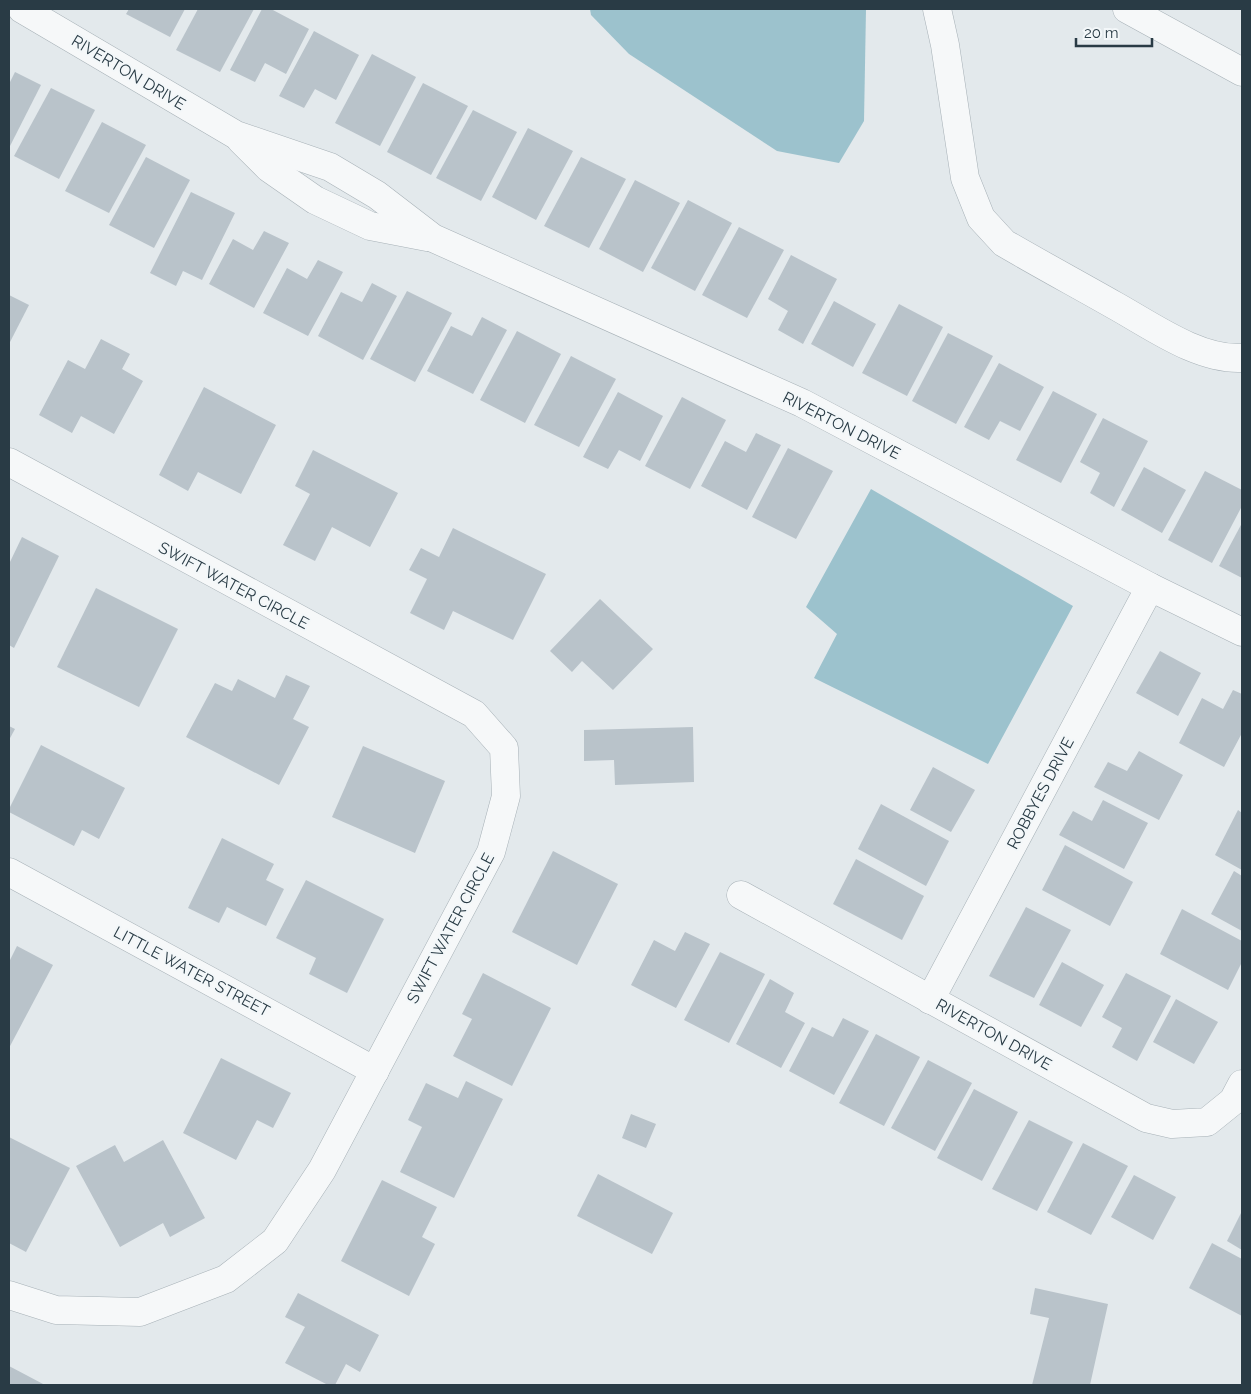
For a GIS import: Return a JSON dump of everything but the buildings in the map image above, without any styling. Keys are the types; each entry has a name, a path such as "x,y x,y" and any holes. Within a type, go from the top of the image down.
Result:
{"street":[{"name":"RIVERTON DRIVE","path":"22,9 236,135 330,167 377,195 433,238"},
{"path":"937,9 945,46 965,178 981,218 993,233 1011,247 1174,338 1208,354 1229,358 1242,358"},
{"path":"1127,9 1242,72"},
{"name":"RIVERTON DRIVE","path":"236,135 269,168 315,200 370,226 433,238 802,403 1150,587 1242,632"},
{"name":"SWIFT WATER CIRCLE","path":"9,462 474,714 504,748 506,796 491,852 322,1170 275,1241 226,1279 140,1312 56,1310 9,1295"},
{"name":"ROBBYES DRIVE","path":"930,1000 1150,587"},
{"name":"LITTLE WATER STREET","path":"9,872 375,1071"},
{"name":"RIVERTON DRIVE","path":"740,895 1146,1118 1172,1124 1207,1122 1233,1101 1242,1084"}],"water":[{"path":"590,9 866,9 864,121 839,163 777,151 629,54 591,15"},
{"path":"871,489 1073,606 988,764 814,678 837,634 806,607"}]}
